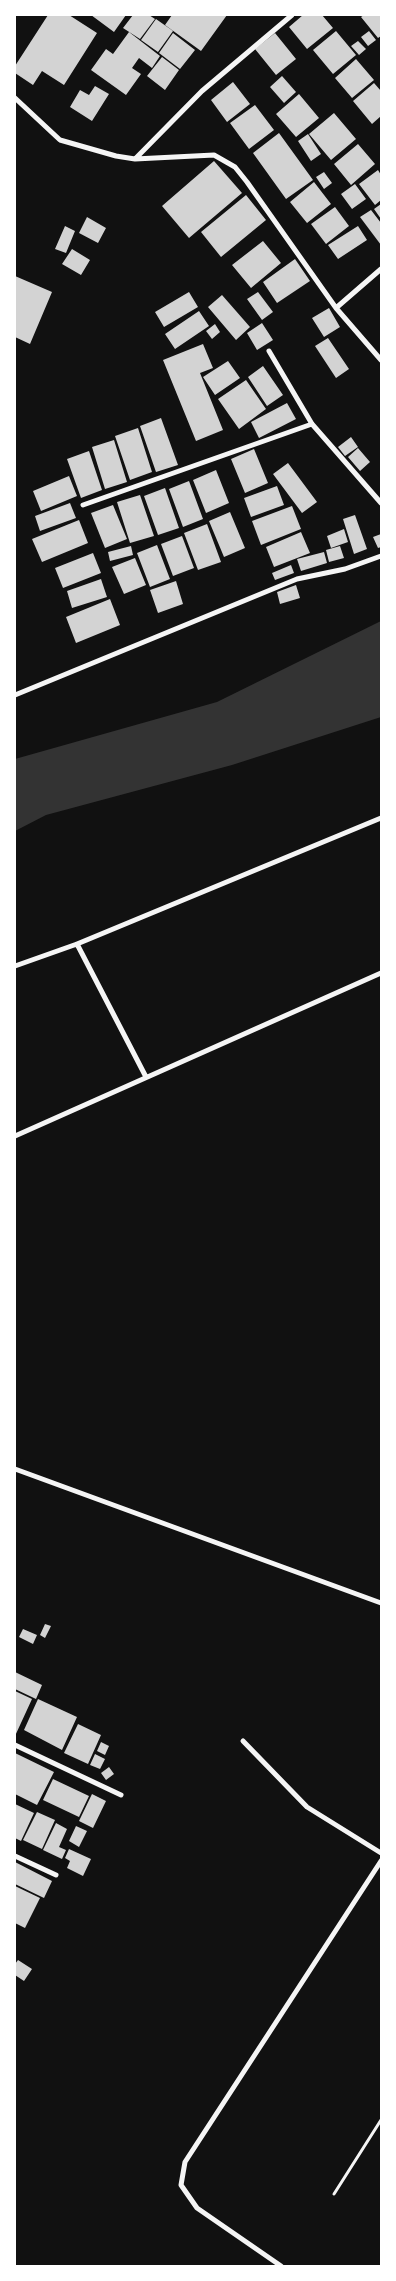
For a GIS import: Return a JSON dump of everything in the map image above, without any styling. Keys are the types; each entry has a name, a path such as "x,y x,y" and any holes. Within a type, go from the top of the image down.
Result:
{"street":[{"path":"135,159 202,91 292,15"},
{"path":"15,98 60,140 116,156 135,159 214,155 234,167 247,182 336,308 381,360"},
{"path":"336,308 381,269"},
{"path":"269,351 312,424 381,503"},
{"path":"83,505 312,424"},
{"path":"15,696 297,579 345,570 381,556"},
{"path":"15,966 77,944 381,818"},
{"path":"77,944 146,1077"},
{"path":"15,1136 381,972"},
{"path":"15,1469 381,1603"},
{"path":"243,1741 307,1807 381,1853"},
{"path":"15,1745 121,1795"},
{"path":"15,1856 56,1874"},
{"path":"281,2266 196,2208 181,2185 185,2162 381,1861"}],"path":[{"path":"334,2194 381,2120"}],"shaded area":[{"path":"381,621 381,717 232,765 46,815 15,831 15,759 217,702"}],"building":[{"path":"48,15 69,15 97,33 64,85 42,71 33,85 15,73 15,66"},
{"path":"91,15 126,15 114,32"},
{"path":"133,15 149,15 155,19 140,39 123,28"},
{"path":"172,15 227,15 201,51 165,25"},
{"path":"303,15 322,15 333,28 307,49 289,27"},
{"path":"364,15 381,15 381,36 378,38 361,17"},
{"path":"156,19 173,31 158,52 141,40"},
{"path":"336,31 356,55 333,74 313,50"},
{"path":"369,31 376,40 368,46 361,37"},
{"path":"129,32 160,56 152,68 139,58 132,68 141,74 126,95 91,70 106,49 113,54"},
{"path":"173,33 195,50 180,69 159,53"},
{"path":"275,33 296,59 276,75 255,49"},
{"path":"358,41 366,49 359,55 351,46"},
{"path":"162,57 179,70 165,90 147,76"},
{"path":"356,59 374,80 352,98 335,78"},
{"path":"282,76 296,92 284,103 270,87"},
{"path":"233,82 250,104 227,122 211,100"},
{"path":"374,83 381,91 381,116 372,124 353,101"},
{"path":"95,86 109,94 92,121 70,107 80,90 89,95"},
{"path":"299,94 319,118 296,137 276,114"},
{"path":"255,105 274,130 249,149 230,123"},
{"path":"334,113 356,139 331,160 309,134"},
{"path":"279,133 313,180 286,199 253,153"},
{"path":"308,134 321,154 311,161 298,141"},
{"path":"358,144 375,164 351,185 334,164"},
{"path":"214,161 242,193 189,238 162,206"},
{"path":"378,170 381,175 381,200 375,205 359,184"},
{"path":"324,172 332,183 324,189 316,177"},
{"path":"314,182 331,204 307,223 290,202"},
{"path":"355,184 366,199 352,209 341,194"},
{"path":"246,195 266,220 221,257 201,232"},
{"path":"381,204 381,219 374,209"},
{"path":"335,207 349,226 326,244 311,224"},
{"path":"371,210 381,223 381,245 360,217"},
{"path":"87,217 106,228 98,243 79,233"},
{"path":"65,226 75,231 66,253 55,249"},
{"path":"358,226 367,240 338,259 328,245"},
{"path":"263,241 281,263 251,288 232,265"},
{"path":"72,249 90,260 81,275 62,264"},
{"path":"295,259 310,281 277,303 263,282"},
{"path":"15,276 52,292 30,344 15,337"},
{"path":"189,292 198,307 164,327 155,312"},
{"path":"258,292 273,312 262,320 247,299"},
{"path":"222,295 250,327 236,340 208,307"},
{"path":"329,308 340,327 324,337 312,318"},
{"path":"199,311 209,326 175,349 165,334"},
{"path":"262,323 273,340 257,350 247,333"},
{"path":"215,324 220,332 212,339 206,331"},
{"path":"328,338 349,369 336,378 315,346"},
{"path":"203,344 213,368 200,373 223,430 196,441 163,360"},
{"path":"228,361 240,378 215,395 203,377"},
{"path":"263,366 283,395 267,406 248,377"},
{"path":"246,380 266,409 239,429 218,399"},
{"path":"287,403 296,419 259,438 251,422"},
{"path":"161,418 178,465 156,472 140,426"},
{"path":"138,428 152,472 130,480 115,436"},
{"path":"351,437 358,447 345,456 338,447"},
{"path":"114,440 127,482 105,489 92,447"},
{"path":"358,448 370,462 360,471 348,457"},
{"path":"254,449 268,483 245,493 231,459"},
{"path":"89,451 102,490 81,498 67,459"},
{"path":"288,463 317,502 302,513 273,474"},
{"path":"216,470 229,503 206,513 193,480"},
{"path":"69,476 77,496 41,511 33,491"},
{"path":"189,481 203,519 183,527 169,489"},
{"path":"277,486 284,505 251,517 244,498"},
{"path":"165,488 179,528 158,535 144,496"},
{"path":"140,495 154,536 130,543 117,502"},
{"path":"70,503 76,518 40,531 35,516"},
{"path":"113,505 127,539 105,548 91,513"},
{"path":"292,506 301,529 261,545 252,521"},
{"path":"230,512 245,548 224,557 209,521"},
{"path":"355,515 367,549 354,554 343,519"},
{"path":"79,520 88,543 42,562 32,539"},
{"path":"207,524 221,562 198,570 184,533"},
{"path":"344,529 348,542 331,548 327,536"},
{"path":"301,532 310,553 274,567 266,547"},
{"path":"381,534 381,547 378,548 373,537"},
{"path":"182,536 194,568 173,576 161,544"},
{"path":"157,545 170,579 150,587 137,553"},
{"path":"131,546 133,555 110,561 108,552"},
{"path":"340,546 344,558 329,562 326,550"},
{"path":"324,552 327,563 301,571 297,559"},
{"path":"93,553 101,573 63,588 55,568"},
{"path":"135,558 146,585 124,594 112,567"},
{"path":"291,565 294,573 275,580 272,573"},
{"path":"101,579 107,597 72,608 67,591"},
{"path":"176,581 183,604 158,613 150,590"},
{"path":"296,585 300,598 280,604 277,592"},
{"path":"110,599 120,625 76,643 66,617"},
{"path":"45,1624 51,1626 45,1638 40,1635"},
{"path":"23,1629 37,1635 33,1644 19,1637"},
{"path":"15,1672 42,1685 36,1699 15,1689"},
{"path":"15,1691 32,1699 15,1736"},
{"path":"38,1699 77,1717 62,1750 24,1730"},
{"path":"78,1724 101,1735 88,1764 64,1753"},
{"path":"101,1742 109,1746 105,1755 97,1751"},
{"path":"15,1753 54,1772 37,1805 15,1794"},
{"path":"95,1754 105,1759 100,1769 90,1765"},
{"path":"109,1767 114,1774 106,1780 101,1773"},
{"path":"53,1779 89,1796 79,1817 43,1800"},
{"path":"92,1794 106,1801 93,1828 79,1821"},
{"path":"15,1804 34,1813 21,1841 15,1838"},
{"path":"37,1812 55,1820 42,1849 23,1840"},
{"path":"56,1823 67,1829 59,1847 66,1850 62,1859 43,1850"},
{"path":"76,1826 87,1831 79,1847 69,1841"},
{"path":"69,1849 91,1859 83,1876 67,1868 70,1861 65,1858"},
{"path":"15,1862 52,1881 44,1898 15,1884"},
{"path":"15,1886 40,1898 25,1928 15,1923"},
{"path":"18,1960 32,1969 24,1981 15,1975 15,1964"}]}
